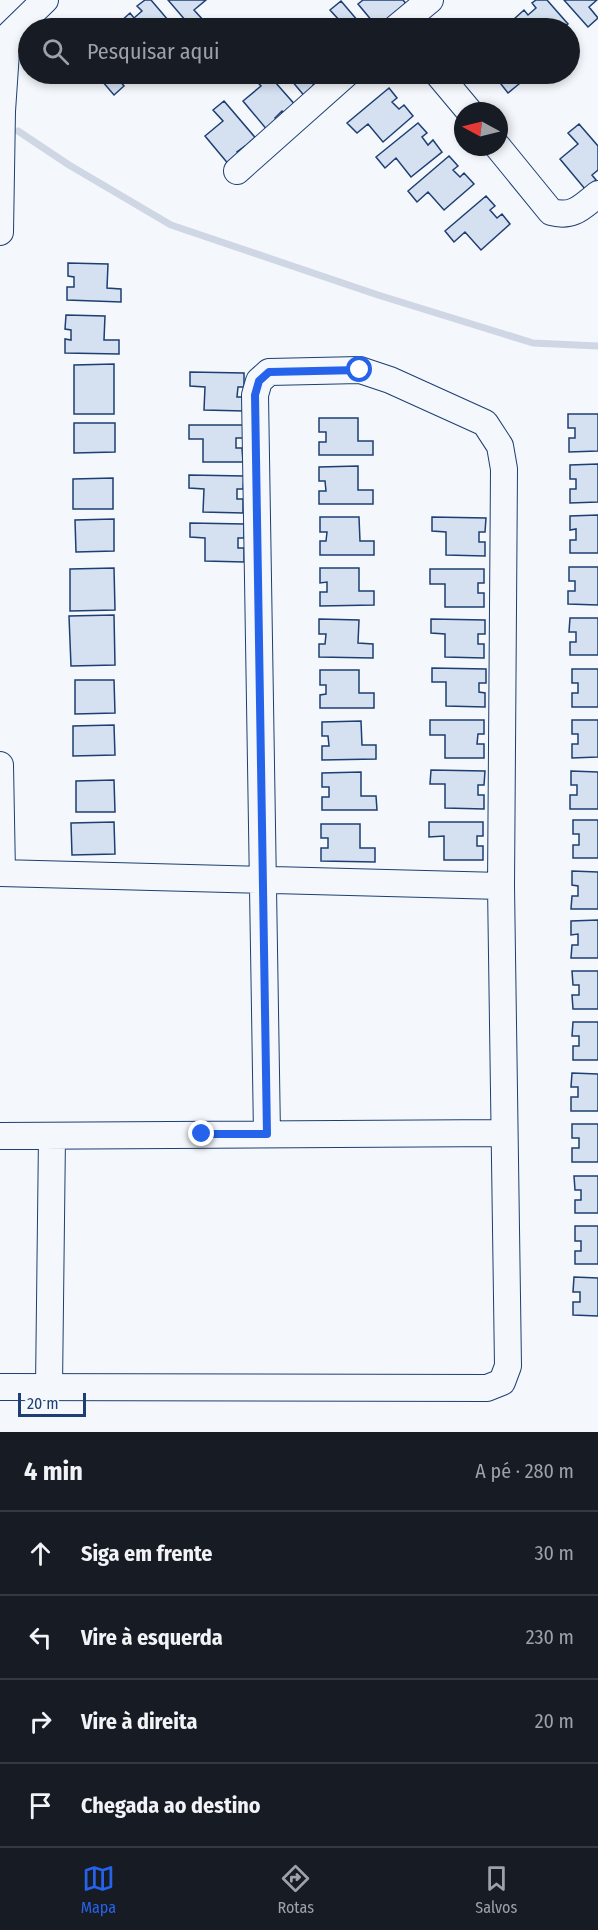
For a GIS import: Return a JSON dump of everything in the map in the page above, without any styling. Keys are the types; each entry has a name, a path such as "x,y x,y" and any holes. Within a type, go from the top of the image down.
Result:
{"street":[{"path":"22,18 45,0"},
{"path":"410,18 430,0"},
{"path":"0,232 3,33 18,21"},
{"path":"237,171 335,84"},
{"path":"446,84 461,102"},
{"path":"505,156 551,212 563,216 579,210 598,194"},
{"path":"0,1387 487,1388 502,1382 508,1366 501,886 504,469 500,447 484,423 390,380 360,370 269,372 259,381 255,395 267,1134"},
{"path":"0,765 1,873 501,886"},
{"path":"0,1136 504,1133"},
{"path":"49,1387 52,1136"}],"building":[{"path":"145,0 151,0 166,18 134,18 142,11 137,6"},
{"path":"168,0 206,0 194,10 201,18 183,18"},
{"path":"363,0 403,0 412,11 403,18 370,18 358,4"},
{"path":"536,0 547,0 563,18 515,18 524,10 528,15 536,8 532,3"},
{"path":"564,0 597,0 589,7 598,18 588,27"},
{"path":"341,1 355,18 337,18 330,10"},
{"path":"130,13 134,18 124,18"},
{"path":"105,84 122,84 124,86 114,95"},
{"path":"259,84 277,84 297,107 287,116 282,111 275,118 279,122 268,131 243,101 261,86"},
{"path":"294,84 314,84 318,90 307,99"},
{"path":"501,84 519,84 508,93"},
{"path":"389,88 397,98 392,102 399,109 404,105 413,116 383,142 368,124 357,133 347,123"},
{"path":"224,101 259,142 249,151 245,146 237,152 241,157 230,166 205,136 223,121 213,110"},
{"path":"418,123 427,133 422,137 428,145 433,140 442,152 411,177 396,158 385,168 376,157"},
{"path":"579,124 598,146 598,170 592,175 596,180 585,189 560,159 578,144 568,133"},
{"path":"449,156 458,166 453,170 460,177 464,173 474,184 444,210 428,192 417,202 408,191"},
{"path":"486,196 495,206 490,210 497,218 502,214 510,224 481,250 465,232 454,242 445,231"},
{"path":"68,263 108,264 107,288 121,289 121,302 67,300 67,287 74,287 74,277 68,276"},
{"path":"66,315 105,316 104,340 119,340 119,354 65,353 65,339 71,340 71,330 65,329"},
{"path":"114,364 114,414 74,414 74,365"},
{"path":"190,372 244,373 244,387 238,387 237,397 244,397 244,411 204,410 205,387 190,386"},
{"path":"568,414 598,414 598,451 569,452 569,438 575,438 575,428 568,428"},
{"path":"319,418 358,418 358,441 373,441 373,455 319,455 319,442 326,442 326,432 319,432"},
{"path":"74,423 115,423 115,452 74,453"},
{"path":"189,425 243,425 243,438 236,438 236,448 242,448 243,462 203,462 203,439 189,439"},
{"path":"598,464 598,502 570,503 570,489 576,489 576,479 570,479 570,465"},
{"path":"358,466 358,490 373,490 373,504 319,504 319,491 326,491 325,481 319,481 319,467"},
{"path":"189,475 244,476 243,489 237,489 237,499 243,499 243,513 203,512 204,489 189,488"},
{"path":"113,478 113,509 73,509 73,479"},
{"path":"598,515 598,553 570,553 570,540 576,540 576,529 570,530 570,516"},
{"path":"320,517 359,517 360,541 374,541 374,555 320,555 320,541 326,541 327,532 320,532"},
{"path":"432,517 486,518 485,532 479,532 479,542 485,542 485,556 446,555 446,532 432,531"},
{"path":"114,519 114,551 76,552 75,520"},
{"path":"190,523 244,524 244,538 238,538 238,548 244,548 244,562 205,561 205,538 190,537"},
{"path":"569,567 598,567 598,605 568,604 568,591 575,591 575,581 569,581"},
{"path":"114,568 115,610 70,611 70,569"},
{"path":"320,568 359,568 359,591 374,591 374,605 320,606 320,592 327,592 327,582 320,583"},
{"path":"430,569 484,569 484,583 478,583 478,593 484,593 484,607 445,607 445,584 430,584"},
{"path":"114,615 115,665 71,666 69,616"},
{"path":"570,618 598,618 598,655 570,655 570,642 576,642 576,632 569,632"},
{"path":"319,619 359,620 358,643 373,644 373,658 319,657 319,644 325,644 326,634 319,634"},
{"path":"431,619 485,620 485,634 478,634 478,644 484,644 484,658 445,657 445,634 431,633"},
{"path":"432,668 486,669 486,683 479,683 479,692 485,693 485,707 446,706 446,682 432,682"},
{"path":"572,669 598,669 598,707 572,707 572,693 578,693 578,683 572,683"},
{"path":"320,670 359,670 359,693 374,693 374,708 320,708 320,695 326,694 326,685 320,685"},
{"path":"75,680 114,680 115,713 75,714"},
{"path":"430,720 484,720 484,734 478,734 477,744 484,744 484,758 445,758 445,735 430,735"},
{"path":"572,720 598,720 598,757 572,758 572,744 578,744 578,734 572,734"},
{"path":"361,721 362,745 376,745 376,759 322,760 322,746 329,746 328,736 322,736 322,722"},
{"path":"114,725 115,755 73,756 73,726"},
{"path":"431,770 485,771 484,785 478,785 478,795 484,795 484,809 445,808 445,784 430,784"},
{"path":"571,771 598,772 598,809 570,809 570,795 577,795 577,785 571,785"},
{"path":"361,772 361,796 376,796 377,810 322,810 322,797 329,797 329,787 322,787 322,773"},
{"path":"114,780 115,812 76,812 76,781"},
{"path":"573,820 598,820 598,858 573,858 573,845 579,845 579,834 573,834"},
{"path":"114,822 115,854 72,855 71,823"},
{"path":"429,822 483,822 483,836 477,836 477,846 483,846 483,860 444,860 444,836 429,837"},
{"path":"321,824 360,824 360,848 375,848 375,862 321,861 321,848 328,848 328,838 321,838"},
{"path":"572,871 598,872 598,909 571,909 572,896 578,896 578,886 572,885"},
{"path":"598,920 598,958 571,958 572,945 578,945 578,934 571,935 571,921"},
{"path":"572,971 598,971 598,1009 573,1009 572,995 579,995 579,985 573,985"},
{"path":"573,1022 598,1022 598,1060 573,1060 573,1046 579,1046 579,1036 572,1036"},
{"path":"572,1073 598,1074 598,1111 571,1111 571,1097 578,1097 578,1087 571,1087"},
{"path":"572,1124 598,1124 598,1162 572,1162 572,1148 579,1148 579,1138 572,1138"},
{"path":"574,1176 598,1176 598,1213 575,1213 575,1200 581,1200 581,1190 575,1190"},
{"path":"575,1226 598,1226 598,1264 575,1264 575,1251 581,1251 581,1241 575,1241"},
{"path":"574,1277 598,1278 598,1316 573,1315 573,1302 580,1302 580,1292 573,1292"}],"waterway":[{"path":"18,131 69,165 171,225 378,295 533,343 598,346"}],"route":[{"path":"202,1134 267,1134 255,395 259,381 269,372 360,370"}]}
